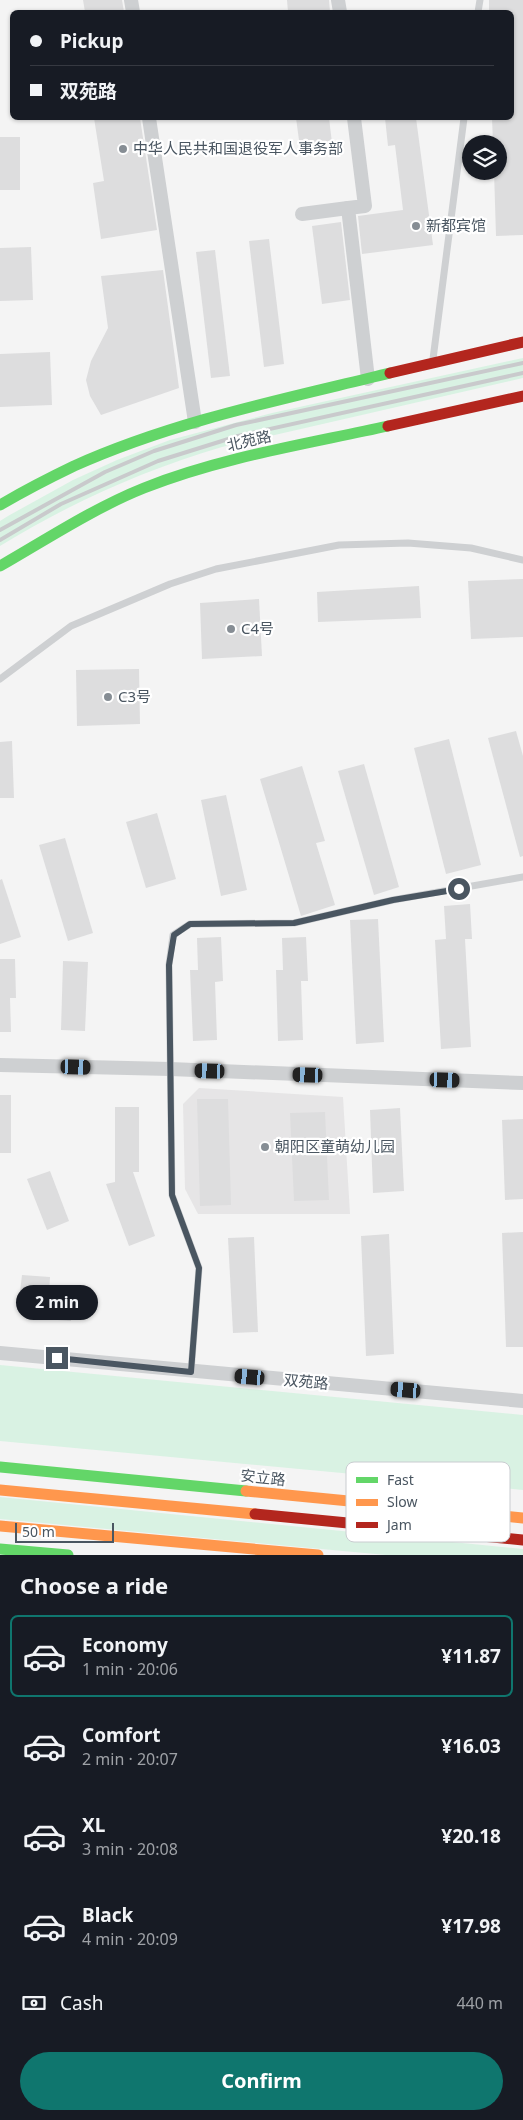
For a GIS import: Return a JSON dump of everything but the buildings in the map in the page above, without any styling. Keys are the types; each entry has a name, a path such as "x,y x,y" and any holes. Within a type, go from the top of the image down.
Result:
{"main road":[{"path":"0,505 32,486 90,460 195,422 523,342"},
{"name":"北苑路","path":"0,566 105,507 173,477 209,466 523,396"},
{"name":"安立路","path":"0,1467 346,1501"},
{"path":"0,1490 346,1523"},
{"name":"安立路","path":"510,1517 523,1518"},
{"path":"0,1526 318,1555"},
{"path":"510,1539 523,1540"},
{"path":"0,1549 68,1555"}],"street":[{"path":"149,120 195,422"},
{"path":"302,214 365,206 354,120"},
{"path":"348,208 368,379"},
{"path":"0,1065 523,1083"},
{"name":"双苑路","path":"0,1353 523,1401"}],"lane":[{"path":"433,364 464,120"},
{"path":"0,679 71,626 170,584 216,569 338,546 408,542 472,548 523,560"},
{"path":"191,1372 199,1268 172,1195 169,965 174,935 190,924 294,923 393,900 523,876"}],"shaded area":[{"name":"朝阳区童萌幼儿园","path":"199,1088 343,1097 350,1214 198,1214 185,1189 183,1104"}],"green space":[{"path":"523,358 523,378 222,447 164,466 80,502 0,546 0,521 8,516 73,480 117,460 170,440 272,413"},
{"path":"0,1365 523,1415 523,1490 510,1489 510,1462 346,1462 346,1473 0,1441"},
{"path":"0,1497 346,1531 346,1542 453,1542 523,1549 523,1555 386,1555 0,1519"}],"railway":[{"path":"0,530 105,472 154,451 236,425 523,363"},
{"path":"0,540 61,504 158,461 238,436 523,373"}],"traffic: fast":[{"path":"0,505 74,466 151,436 230,412 390,373"},
{"path":"0,566 107,505 174,477 265,452 388,426"},
{"path":"0,1467 246,1491"},
{"path":"0,1549 68,1555"}],"traffic: slow":[{"path":"0,1490 255,1514"},
{"path":"246,1491 346,1501"},
{"path":"510,1517 523,1518"},
{"path":"0,1526 318,1555"}],"traffic: jam":[{"path":"390,373 523,342"},
{"path":"388,426 523,396"},
{"path":"255,1514 346,1523"},
{"path":"510,1539 523,1540"}],"place":[{"name":"中华人民共和国退役军人事务部","path":"123,149"},
{"name":"新都宾馆","path":"416,226"},
{"name":"C4号","path":"231,629"},
{"name":"C3号","path":"108,697"},
{"name":"朝阳区童萌幼儿园","path":"265,1147"}],"route":[{"path":"57,1358 191,1372 199,1268 172,1195 169,965 174,935 190,924 294,923 393,900 459,889"}]}
